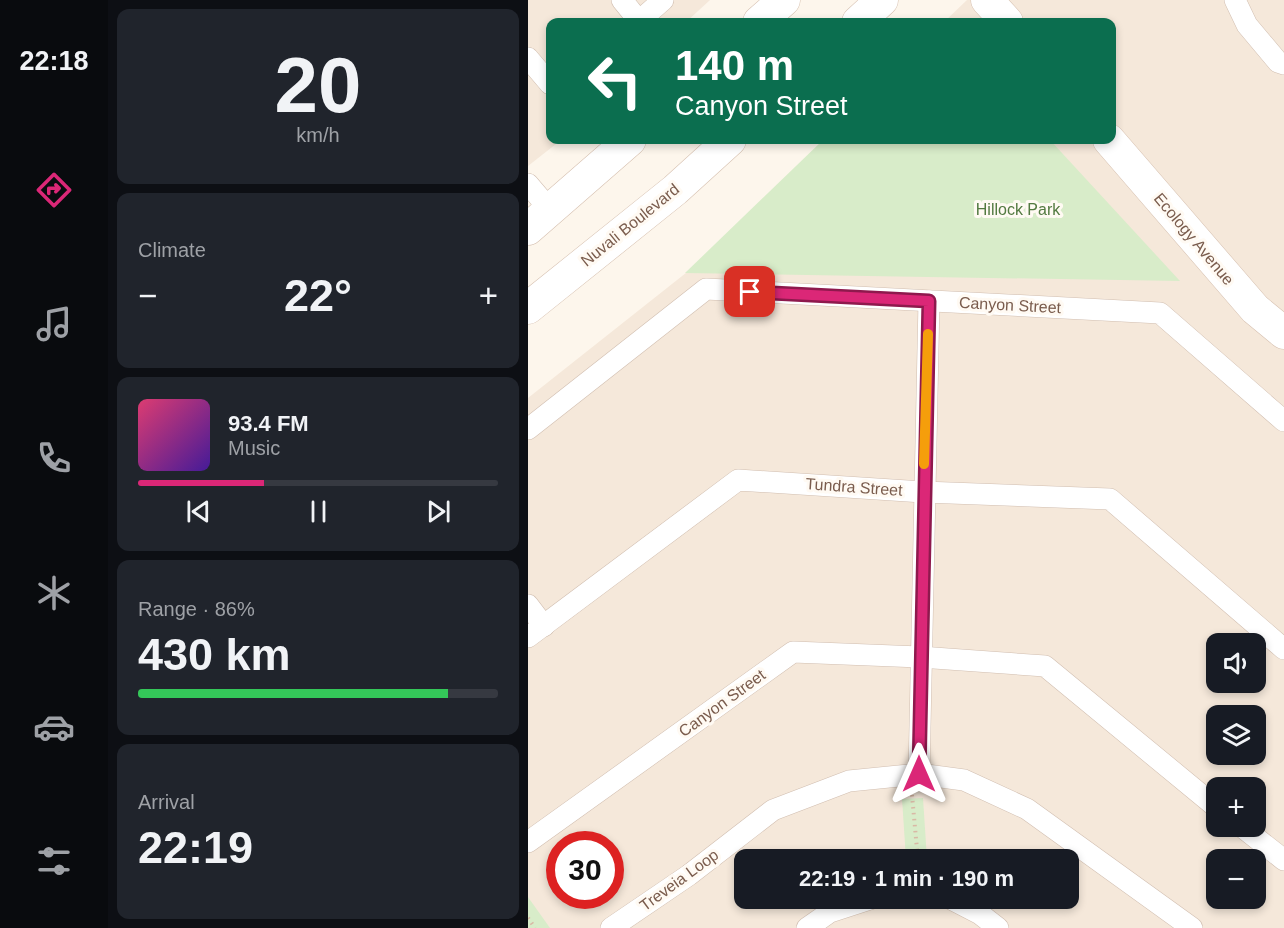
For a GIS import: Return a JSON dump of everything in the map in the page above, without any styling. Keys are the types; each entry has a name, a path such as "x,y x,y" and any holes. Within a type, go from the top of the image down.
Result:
{"street":[{"path":"622,0 635,18"},
{"path":"643,18 663,0"},
{"path":"764,18 784,0"},
{"path":"862,18 882,0"},
{"path":"987,0 1003,18"},
{"path":"1235,0 1247,25 1278,62 1284,64"},
{"path":"528,184 539,220 625,144"},
{"name":"Nuvali Boulevard","path":"528,308 675,190 726,144"},
{"name":"Ecology Avenue","path":"1112,144 1255,309 1284,333"},
{"name":"Canyon Street","path":"528,429 706,289 1160,313 1284,421"},
{"path":"915,774 929,301"},
{"name":"Tundra Street","path":"536,632 738,480 923,492 1110,499 1284,649"},
{"path":"528,605 536,632"},
{"name":"Canyon Street","path":"528,842 793,652 920,657 1045,666 1206,799"},
{"name":"Treveia Loop","path":"611,928 688,875 773,810 849,782 915,774 964,780 1028,808 1192,928"},
{"path":"1255,837 1284,860"},
{"path":"807,928 830,912 839,909"},
{"path":"970,909 998,928"}],"path":[{"path":"915,774 918,849"},
{"path":"528,918 535,928"}],"shaded area":[{"path":"528,0 710,0 690,18 546,18 546,144 556,144 528,166"},
{"path":"967,0 1284,0 1284,928 528,928 528,398 720,246 822,144 1116,144 1116,18 948,18"}],"green space":[{"name":"Hillock Park","path":"819,144 1054,144 1180,281 685,273"},
{"path":"923,798 926,849 905,849 902,799"},
{"path":"528,897 550,928 528,928"}],"slow traffic":[{"path":"924,464 928,334"}],"route":[{"path":"750,292 929,301 920,633 919,774"}]}
